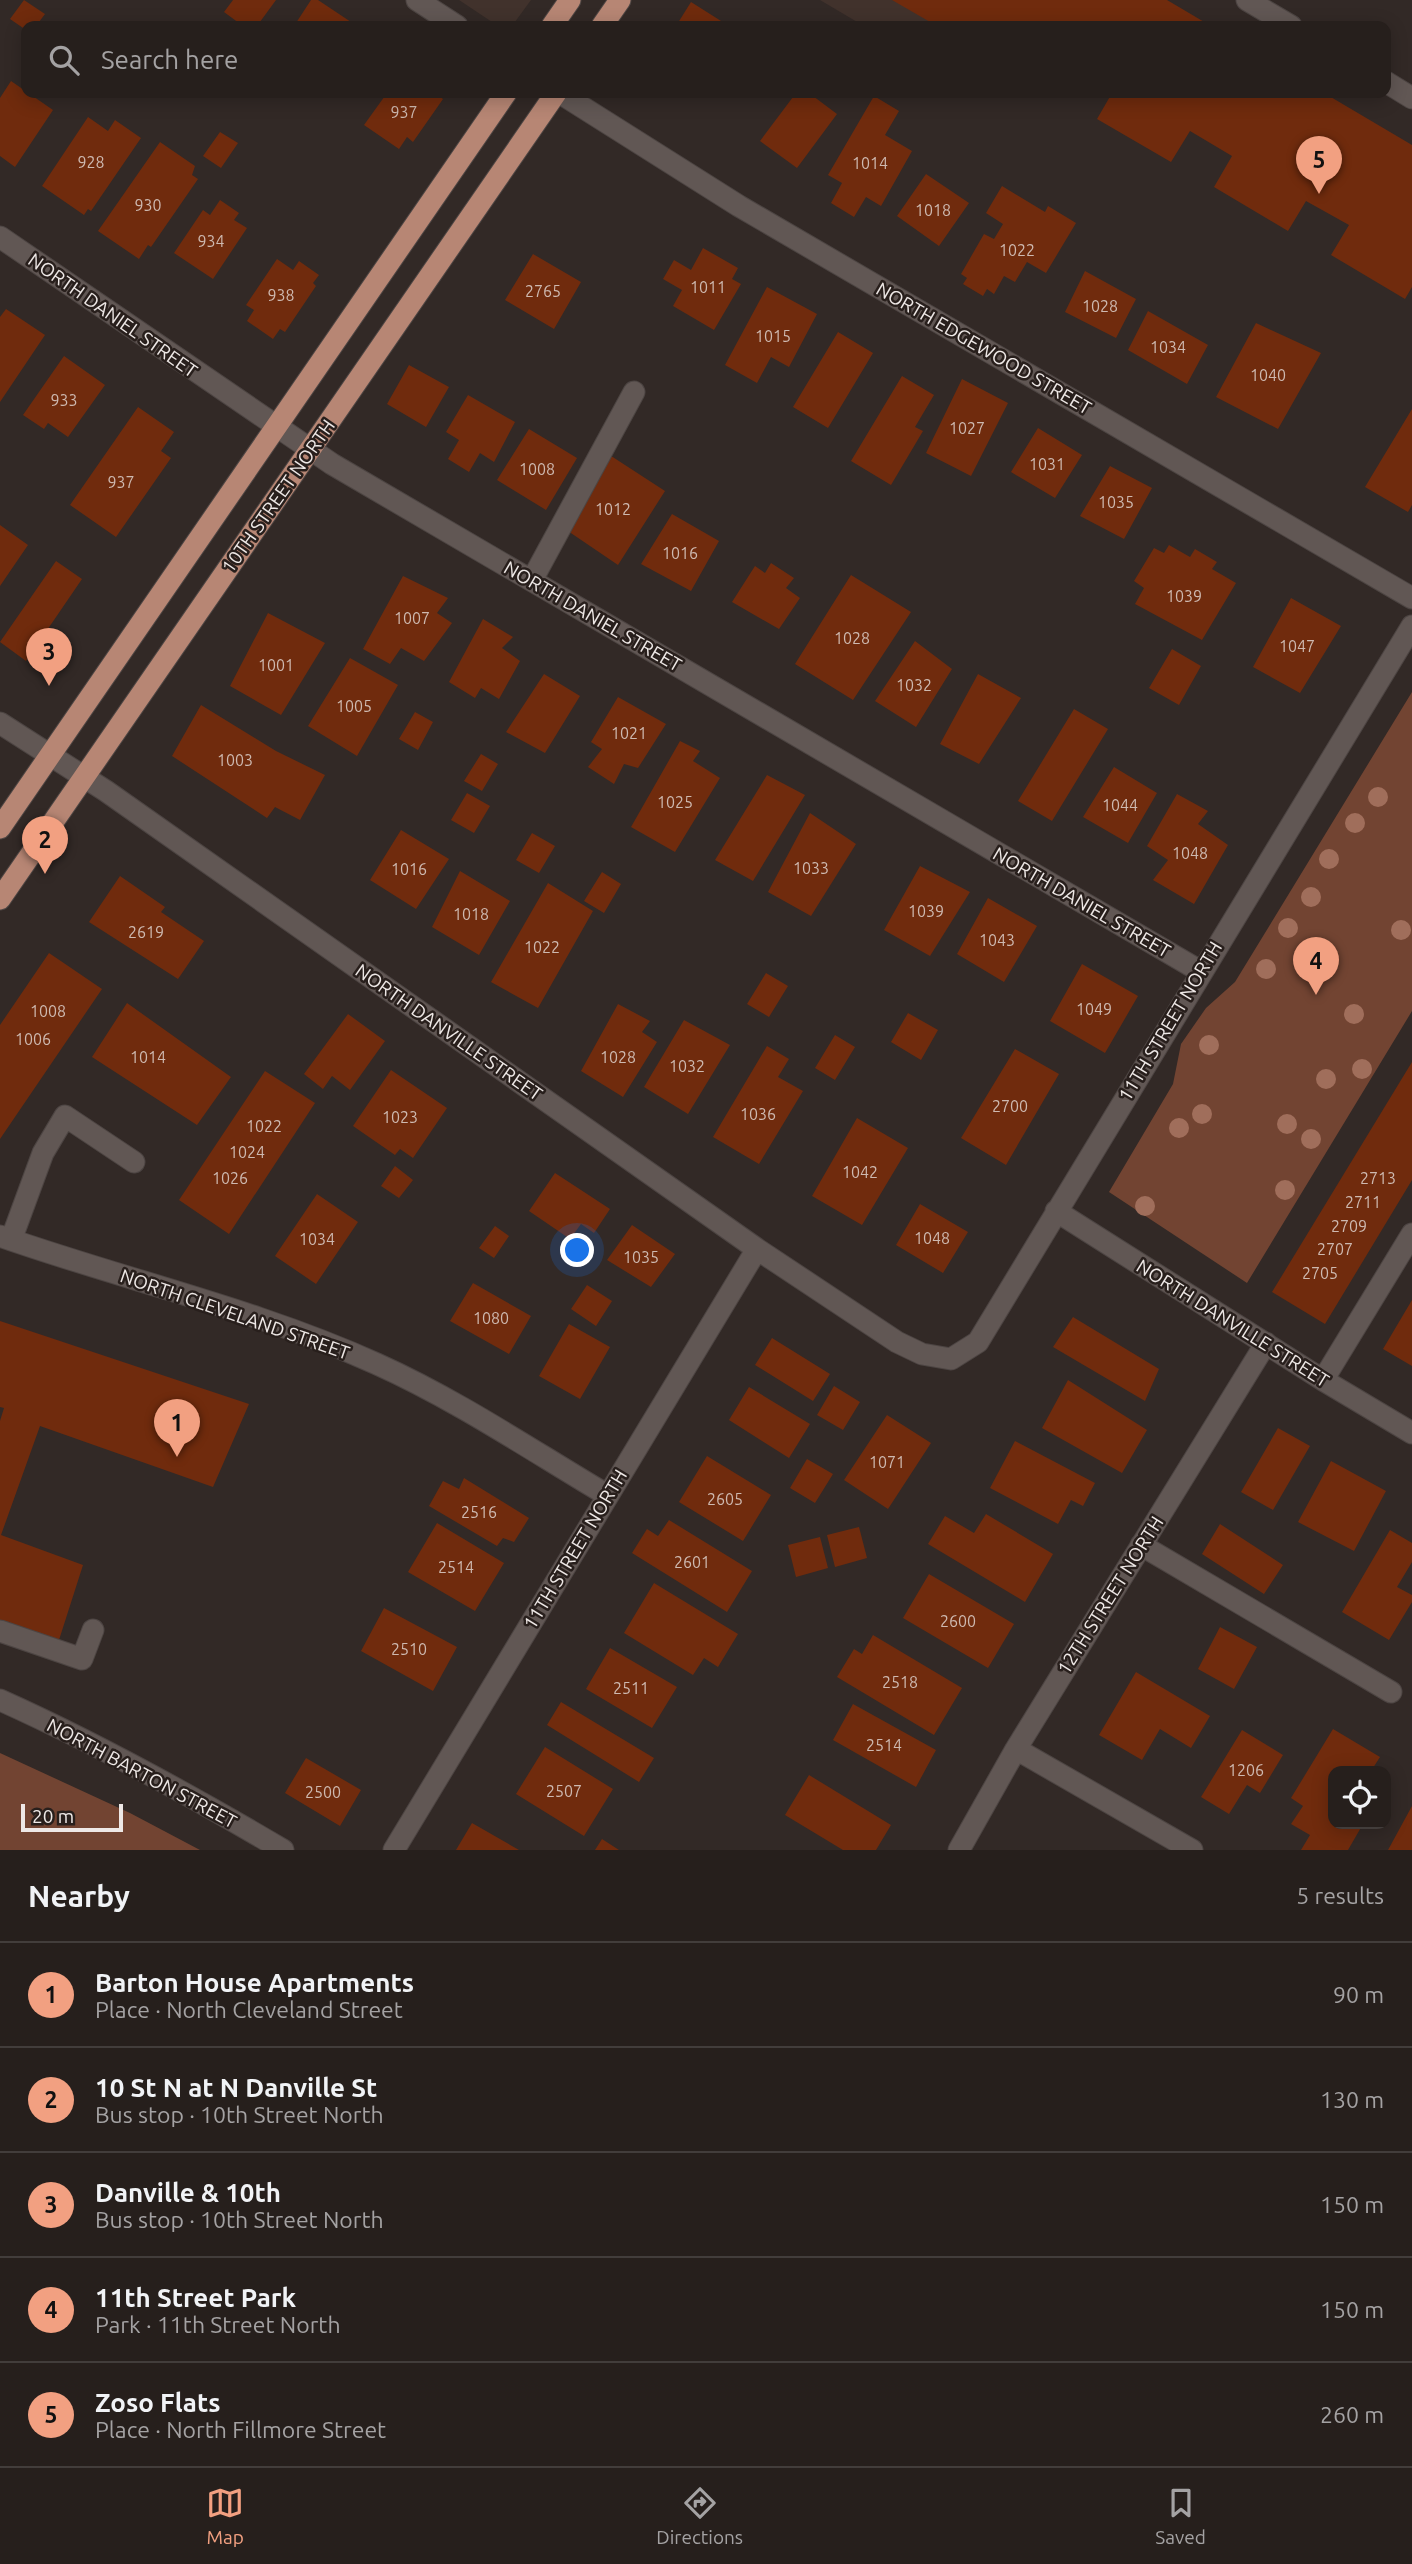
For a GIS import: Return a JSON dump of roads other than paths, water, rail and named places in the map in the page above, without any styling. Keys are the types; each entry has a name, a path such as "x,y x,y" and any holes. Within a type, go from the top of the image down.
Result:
{"main road":[{"path":"555,21 570,0"},
{"path":"605,21 620,0"},
{"path":"0,828 274,426 503,98"},
{"name":"10TH STREET NORTH","path":"0,898 555,98"}],"street":[{"path":"417,0 449,21"},
{"path":"1247,0 1283,21"},
{"path":"1391,85 1412,98"},
{"name":"NORTH EDGEWOOD STREET","path":"566,98 739,206 1412,598"},
{"name":"NORTH DANIEL STREET","path":"0,237 310,450 1200,971"},
{"path":"532,580 634,392"},
{"name":"11TH STREET NORTH","path":"897,1342 922,1354 951,1359 978,1342 1200,971 1412,626"},
{"name":"NORTH DANVILLE STREET","path":"0,723 83,777 757,1249 897,1342"},
{"path":"6,1238 43,1153 65,1115 134,1162"},
{"name":"NORTH DANVILLE STREET","path":"1056,1211 1323,1380 1412,1433"},
{"path":"1323,1380 1412,1234"},
{"name":"NORTH CLEVELAND STREET","path":"6,1238 274,1323 376,1363 436,1393 607,1495"},
{"name":"11TH STREET NORTH","path":"394,1850 757,1249"},
{"name":"12TH STREET NORTH","path":"959,1850 1016,1749 1266,1343"},
{"path":"1141,1545 1391,1692"},
{"path":"0,1631 82,1659 93,1630"},
{"name":"NORTH BARTON STREET","path":"0,1700 86,1738 283,1850"},
{"path":"1016,1749 1192,1850"}],"place":[{"name":"Zoso Flats","path":"1319,194"},
{"name":"Danville & 10th","path":"49,686"},
{"name":"10 St N at N Danville St","path":"45,874"},
{"name":"11th Street Park","path":"1316,995"},
{"name":"Barton House Apartments","path":"177,1457"}]}
